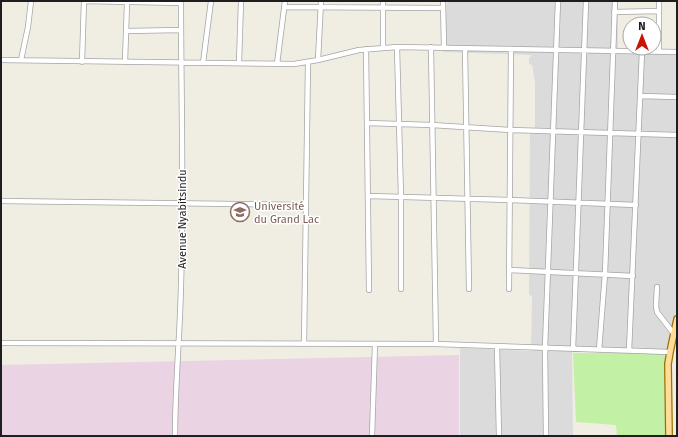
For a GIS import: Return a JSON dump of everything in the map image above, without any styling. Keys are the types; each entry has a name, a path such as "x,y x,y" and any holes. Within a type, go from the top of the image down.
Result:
{"main road":[{"path":"669,436 668,378 670,352 677,319"}],"street":[{"path":"21,60 28,27 31,1"},
{"path":"82,62 84,1 127,3 181,2"},
{"path":"203,63 211,1"},
{"path":"238,63 241,1"},
{"path":"278,64 285,1"},
{"path":"318,60 321,1"},
{"path":"383,1 383,47"},
{"path":"443,1 444,48"},
{"path":"546,436 545,348 558,1"},
{"path":"573,349 586,1"},
{"path":"599,350 605,274 615,1"},
{"path":"659,1 659,16"},
{"name":"Avenue Nyabitsindu","path":"175,436 181,284 181,2"},
{"path":"126,62 127,3"},
{"path":"284,7 443,8"},
{"path":"614,12 659,11"},
{"path":"126,31 181,30"},
{"path":"1,60 294,64 366,49 383,47 622,52"},
{"path":"397,47 401,197 401,289"},
{"path":"431,47 432,198 435,260 436,344"},
{"path":"366,49 369,290"},
{"path":"465,49 469,289"},
{"path":"509,289 511,49"},
{"path":"662,52 677,52"},
{"path":"629,351 642,56"},
{"path":"304,344 308,62"},
{"path":"640,96 677,97"},
{"path":"367,123 511,130 677,135"},
{"path":"369,196 636,205"},
{"path":"1,201 305,205"},
{"path":"510,270 633,276"},
{"path":"658,287 656,306 657,312 674,334"},
{"path":"1,343 436,344 670,352"},
{"path":"372,436 374,344"},
{"path":"497,347 499,436"}],"shaded area":[{"path":"447,1 618,1 618,48 622,48 622,56 662,56 662,50 677,51 677,308 667,349 572,348 573,436 460,436 460,348 531,351 532,296 529,295 530,134 535,134 535,82 532,65 529,64 529,58 532,55 443,52"},
{"path":"459,355 459,436 1,436 1,365"}],"green space":[{"path":"573,353 663,353 666,359 668,436 617,436 616,425 576,422"}],"place":[{"name":"Université du Grand Lac","path":"240,212"}]}
